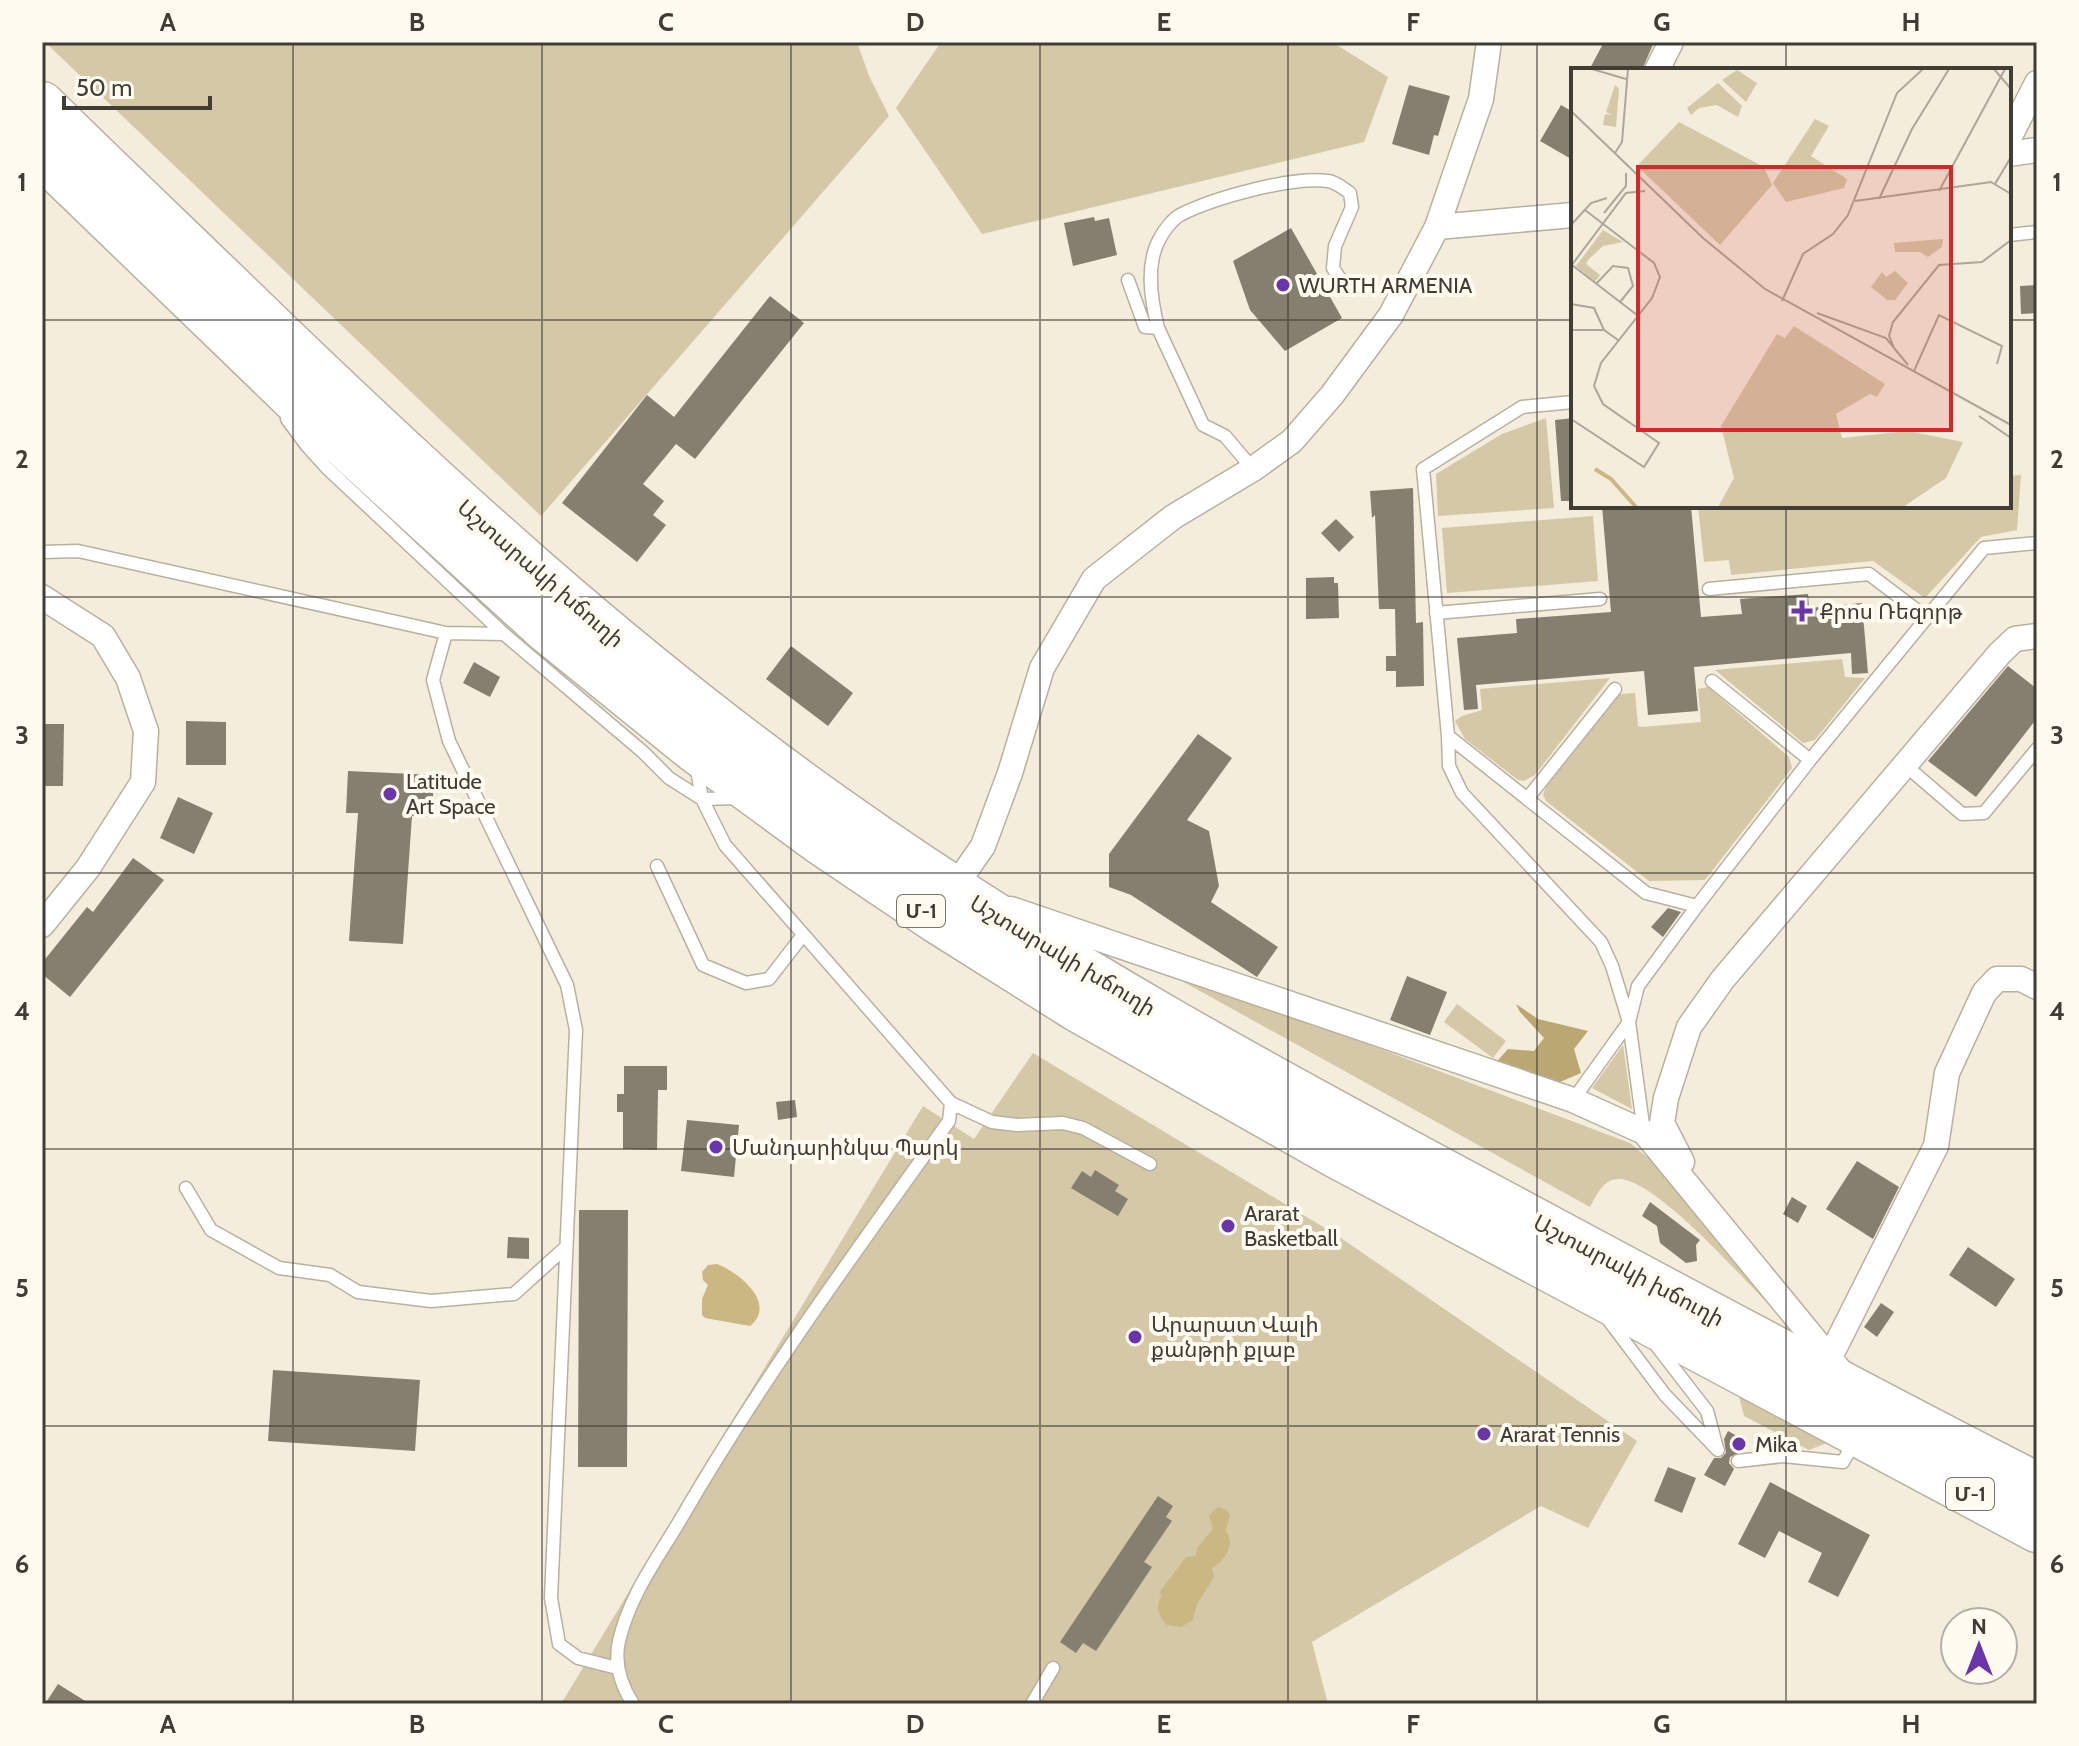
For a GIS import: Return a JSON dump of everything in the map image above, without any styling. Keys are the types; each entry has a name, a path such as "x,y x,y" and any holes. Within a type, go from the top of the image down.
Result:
{"highway":[{"name":"Աշտարակի խճուղի","path":"54,142 238,344 546,630 758,798 937,921 1075,1008 1335,1155 1604,1298 1858,1413"},
{"name":"Աշտարակի խճուղի","path":"54,142 294,396 570,602 735,734 839,811 968,898 1091,975 1910,1440 2037,1530"},
{"name":"Աշտարակի խճուղի","path":"1910,1440 2037,1485"}],"street":[{"path":"1489,42 1481,99 1437,227 1391,315 1332,395 1292,441 1253,469 1173,517 1094,579 1042,668 968,898 1015,909 1573,1100 1644,1132 1830,1357 1858,1413"},
{"path":"1658,68 1671,42"},
{"path":"2011,134 2037,83"},
{"path":"2011,154 2037,150"},
{"path":"1437,227 1571,215"},
{"path":"42,597 103,636 128,678 146,731 143,782 88,868 42,925"},
{"path":"1700,1200 1662,1123 1666,1098 1689,1027 1723,979 2000,653 2015,639 2037,636"},
{"path":"1830,1357 1936,1146 1947,1073 1984,993 1997,979 2021,979 2037,987"}],"lane":[{"path":"1253,469 1225,436 1203,425 1158,328 1151,289 1154,252 1161,236 1177,217 1238,194 1265,187 1331,181 1350,193 1352,207 1335,246 1333,268 1346,288"},
{"path":"2011,235 2037,232"},
{"path":"1128,280 1145,327 1158,328"},
{"path":"294,396 307,446 327,468 504,634 643,752 669,778 702,799 758,798"},
{"path":"1571,402 1522,407 1423,469 1449,766 1462,793 1601,942 1612,966 1629,1022 1644,1132"},
{"path":"1573,1100 1629,1022 1638,986 1697,906 1810,760 1984,548 2037,543"},
{"path":"42,552 78,551 446,633 504,634"},
{"path":"1709,589 1869,574 1927,618"},
{"path":"1436,613 1600,599"},
{"path":"446,633 433,680 449,741 567,985 576,1030 551,1598 559,1644 578,1658 617,1668"},
{"path":"1712,681 1810,760"},
{"path":"1527,799 1615,689"},
{"path":"1448,736 1646,893 1697,906"},
{"path":"693,749 702,799 725,845 951,1103 992,1122 1017,1125 1063,1123 1083,1128 1150,1164"},
{"path":"1905,765 1962,814 1974,815 1984,813 2037,749"},
{"path":"657,866 703,965 746,983 769,979 803,935"},
{"path":"633,1704 617,1668 618,1644 628,1611 651,1565 751,1403 824,1294 949,1121 951,1103"},
{"path":"186,1188 211,1230 279,1268 330,1275 358,1292 431,1301 514,1294 566,1247"},
{"path":"1604,1298 1659,1348 1707,1411 1718,1450 1665,1395 1604,1298"},
{"path":"1738,1461 1783,1456 1843,1462 1858,1413"},
{"path":"1032,1704 1053,1668"}],"shaded area":[{"path":"45,42 857,42 869,76 889,116 541,516"},
{"path":"941,42 1332,42 1388,77 1364,142 982,234 896,108"},
{"path":"1546,418 1554,508 1438,516 1436,474 1502,434"},
{"path":"2021,475 2017,530 1981,537 1925,598 1873,561 1731,575 1729,560 1704,562 1698,508 2011,508 2011,476"},
{"path":"1593,516 1598,581 1447,593 1442,528"},
{"path":"1842,659 1845,677 1865,678 1815,740 1803,743 1715,670"},
{"path":"1610,678 1535,775 1524,781 1518,780 1465,739 1455,721 1482,710 1480,689"},
{"path":"1708,687 1789,757 1792,768 1705,880 1649,881 1546,801 1543,795 1546,787 1620,694 1635,693 1638,726 1642,727 1701,722 1698,689"},
{"path":"1144,960 1630,1143 1658,1166 1777,1307 1774,1310 1678,1214 1637,1184 1620,1179 1609,1181 1590,1207"},
{"path":"1457,1004 1506,1041 1493,1058 1444,1022"},
{"path":"1516,1004 1538,1019 1588,1031 1574,1049 1581,1073 1546,1088 1490,1069 1508,1049 1534,1051 1544,1038"},
{"path":"1623,1045 1632,1109 1592,1088"},
{"name":"Արարատ Վալի քանթրի քլաբ","path":"1033,1053 1335,1234 1637,1441 1588,1528 1541,1506 1312,1642 1328,1704 561,1704 923,1106 974,1139"},
{"path":"717,1264 744,1281 757,1298 760,1308 750,1326 702,1315 702,1299 708,1285 703,1280 702,1272 708,1265"},
{"path":"1737,1389 1834,1440 1809,1450 1744,1416"},
{"path":"1218,1507 1230,1515 1226,1531 1230,1541 1228,1552 1212,1568 1214,1577 1197,1604 1193,1620 1181,1627 1167,1625 1158,1611 1162,1595 1159,1593 1186,1557 1196,1556 1197,1548 1213,1529 1209,1515"}],"building":[{"path":"1604,42 1654,42 1643,68 1590,68"},
{"path":"1409,85 1450,96 1429,155 1392,144"},
{"path":"1561,105 1571,111 1571,159 1540,141"},
{"path":"1094,217 1095,221 1109,218 1117,255 1073,266 1064,223"},
{"name":"WURTH ARMENIA","path":"1291,228 1342,318 1285,351 1250,310 1233,261"},
{"path":"2037,285 2037,313 2021,314 2020,286"},
{"path":"770,296 804,323 695,459 676,444 643,484 664,501 653,515 666,525 637,562 562,503 647,395 674,417"},
{"path":"1571,418 1571,501 1561,501 1555,420"},
{"path":"1413,488 1416,623 1423,622 1424,686 1396,687 1396,671 1386,671 1386,656 1396,656 1395,609 1379,609 1375,515 1372,518 1370,491"},
{"name":"Քրոս Ռեզորթ","path":"1602,508 1691,508 1701,617 1742,614 1740,599 1808,594 1809,608 1862,603 1868,673 1852,674 1851,653 1694,667 1698,711 1648,715 1644,671 1476,685 1478,709 1464,710 1457,638 1517,633 1516,619 1611,612"},
{"path":"1336,519 1354,537 1339,552 1321,533"},
{"path":"1334,577 1334,583 1338,583 1339,618 1306,619 1306,578"},
{"path":"791,646 853,693 828,726 766,679"},
{"path":"474,662 500,677 490,697 463,683"},
{"path":"2008,666 2037,689 2037,718 1976,797 1928,761"},
{"path":"186,721 226,722 226,765 186,765"},
{"path":"42,724 64,724 63,786 42,786"},
{"path":"1198,734 1232,758 1187,820 1209,831 1219,886 1211,902 1278,947 1257,977 1131,895 1109,887 1109,854"},
{"path":"348,771 434,775 432,817 412,816 403,944 349,941 358,813 346,813"},
{"path":"178,797 213,813 194,854 160,838"},
{"path":"133,858 164,880 70,997 42,974 42,963 87,907 93,912"},
{"path":"1668,908 1681,912 1663,937 1651,927"},
{"path":"1407,976 1447,992 1430,1035 1390,1020"},
{"path":"624,1066 667,1066 667,1090 658,1090 657,1150 623,1149 623,1112 617,1112 617,1094 624,1094"},
{"path":"795,1100 797,1117 778,1120 776,1102"},
{"path":"687,1120 739,1125 734,1177 681,1171"},
{"path":"1857,1161 1899,1187 1873,1239 1826,1209"},
{"path":"1095,1170 1119,1185 1115,1191 1128,1199 1118,1216 1071,1188 1082,1171 1091,1177"},
{"path":"1792,1197 1807,1206 1798,1223 1783,1214"},
{"path":"1650,1202 1700,1240 1696,1245 1697,1261 1686,1263 1660,1243 1657,1226 1642,1216"},
{"path":"579,1210 628,1210 627,1467 578,1467"},
{"path":"508,1237 529,1238 529,1259 507,1258"},
{"path":"1968,1247 2015,1279 1996,1307 1949,1275"},
{"path":"1881,1303 1894,1312 1877,1337 1864,1327"},
{"path":"273,1370 420,1380 415,1451 268,1441"},
{"path":"1728,1431 1748,1442 1743,1451 1730,1457 1729,1463 1734,1469 1725,1486 1704,1475 1714,1458 1721,1458 1726,1453 1724,1439"},
{"path":"1668,1467 1696,1478 1682,1513 1654,1501"},
{"path":"1770,1482 1870,1535 1838,1597 1808,1582 1822,1553 1779,1531 1765,1558 1738,1544"},
{"path":"1158,1496 1173,1506 1166,1517 1172,1521 1144,1562 1152,1567 1096,1651 1083,1643 1076,1653 1060,1642"},
{"path":"58,1684 90,1704 45,1704"}],"place":[{"name":"WURTH ARMENIA","path":"1283,285"},
{"name":"Քրոս Ռեզորթ","path":"1802,611"},
{"name":"Latitude Art Space","path":"390,794"},
{"name":"Մանդարինկա Պարկ","path":"716,1147"},
{"name":"Ararat Basketball","path":"1228,1226"},
{"name":"Արարատ Վալի քանթրի քլաբ","path":"1135,1337"},
{"name":"Ararat Tennis","path":"1484,1434"},
{"name":"Mika","path":"1739,1444"}]}
